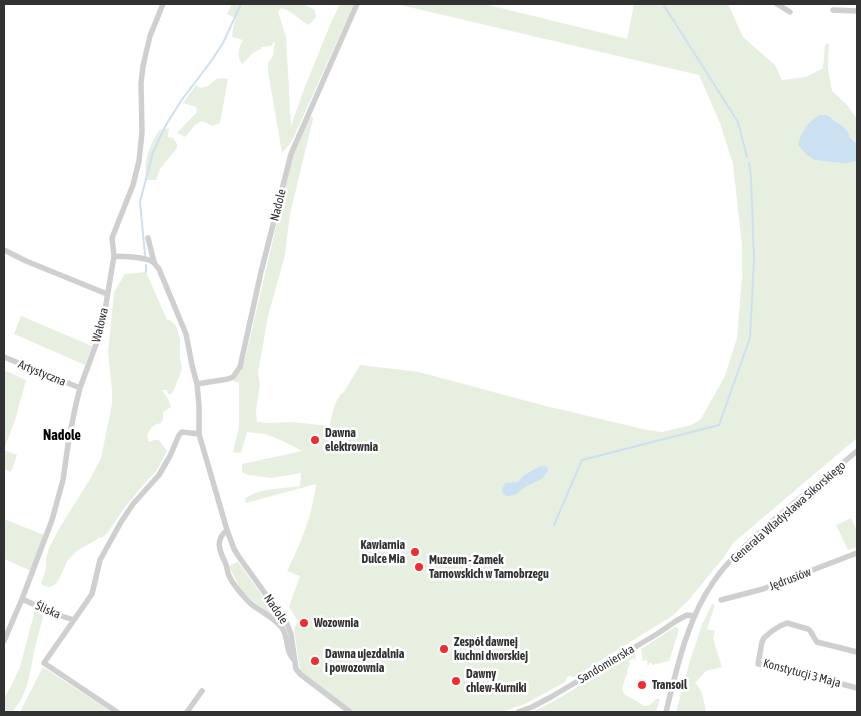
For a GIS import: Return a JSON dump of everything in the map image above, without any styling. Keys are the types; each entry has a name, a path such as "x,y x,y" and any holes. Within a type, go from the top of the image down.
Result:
{"street":[{"name":"Wałowa","path":"4,641 52,520 61,489 72,421 80,388 102,328 114,256 112,238 133,185 139,161 142,132 141,83 147,47 163,4"},
{"name":"Nadole","path":"197,384 228,379 233,377 240,367 261,272 291,154 357,4"},
{"path":"777,4 790,12"},
{"path":"833,10 857,11"},
{"name":"Nadole","path":"148,238 154,262 159,269 186,334 197,384 199,434 234,549 287,624 291,634 296,669 346,711"},
{"path":"4,250 107,294"},
{"path":"114,256 139,258 154,262"},
{"name":"Artystyczna","path":"4,357 80,388"},
{"path":"117,712 44,663 92,594 100,560 109,543 133,504 159,475 170,456 178,435 182,432 199,434"},
{"name":"Generała Władysława Sikorskiego","path":"666,712 694,616 714,580 737,553 857,451"},
{"path":"227,530 222,535 219,543 228,573 245,597 283,629 287,637 288,650 295,661"},
{"name":"Jędrusiów","path":"721,600 763,589 857,553"},
{"name":"Śliska","path":"22,599 74,620"},
{"name":"Sandomierska","path":"518,712 551,697 684,616 694,616"},
{"name":"Konstytucji 3 Maja","path":"857,652 817,642 814,640 811,630 787,624 780,626 764,638 758,664 807,672 830,681 857,688"},
{"path":"187,712 202,691"}],"green space":[{"path":"232,4 303,4 315,10 316,17 309,25 285,9 281,8 278,12 286,37 291,126 304,89 340,4 354,4 292,141 282,153 268,71 268,63 273,56 275,41 271,46 261,47 242,64 239,49 243,40 232,37 236,18 227,14"},
{"path":"396,4 484,4 627,39 634,4 728,4 743,37 775,65 782,80 806,77 823,68 825,45 829,43 828,68 832,91 847,105 857,119 857,144 844,127 834,119 819,115 805,128 798,145 815,160 848,163 856,161 857,158 857,438 733,543 724,557 687,602 672,616 574,677 569,676 565,682 527,703 502,712 354,712 300,671 294,628 298,621 289,607 300,576 287,571 305,529 312,507 316,484 246,503 245,498 255,493 300,486 301,473 271,478 248,475 242,472 242,464 302,451 265,434 247,432 241,453 233,452 239,427 239,383 233,381 241,371 246,355 293,154 312,116 313,119 290,214 285,255 268,316 258,373 260,384 256,410 257,422 292,422 330,426 332,413 338,398 344,392 360,365 419,372 542,405 647,430 662,432 691,425 701,419 725,376 737,338 742,277 742,245 733,164 720,123 699,75"},
{"path":"216,79 228,79 220,123 213,126 202,121 195,125 185,137 177,133 197,112 196,107 183,103 196,85 200,88 208,86"},
{"path":"169,128 168,137 173,138 177,148 160,169 156,180 147,180 146,160 150,148 159,130"},
{"path":"146,272 167,320 170,320 176,326 180,338 182,369 173,392 168,394 167,390 162,390 171,407 163,412 161,423 152,427 147,436 149,442 159,440 167,451 157,470 138,491 108,532 103,537 99,537 78,550 68,560 57,583 50,587 45,586 41,584 46,569 49,548 101,458 112,404 108,352 114,292 125,274"},
{"path":"21,316 92,346 85,365 14,334"},
{"path":"4,370 26,380 4,450"},
{"path":"4,450 17,455 11,472 4,469"},
{"path":"851,518 857,531 857,547 848,550 836,525"},
{"path":"4,519 44,535 31,571 4,559"},
{"path":"238,562 285,628 241,591 229,566"},
{"path":"712,604 715,605 707,629 715,631 713,638 722,667 706,671 695,683 704,700 706,712 676,712 702,625"},
{"path":"35,610 40,610 43,617 26,688 18,705 12,712 4,712 4,698 20,667"},
{"path":"675,627 679,630 669,661 652,665 652,663 649,663 648,666 648,661 644,660 643,663 641,649"},
{"path":"635,653 636,662 634,658 629,661 628,672 622,689 624,694 645,706 650,705 656,699 660,699 656,712 533,712 554,701"},
{"path":"43,667 110,711 20,712"}],"water":[{"path":"819,115 827,115 844,127 857,144 856,161 841,163 815,160 808,156 798,145 805,128"},
{"path":"540,466 547,467 548,470 543,478 525,487 515,495 507,496 503,494 502,489 505,483 518,482 523,476"}],"waterway":[{"path":"145,255 140,202 153,152 166,125 181,101 223,43 241,4"},
{"path":"663,4 738,122 747,157"},
{"path":"554,525 582,460 719,425 750,338 754,259 749,163"},
{"path":"146,265 146,272"}],"place":[{"name":"Dawna elektrownia","path":"315,440"},
{"name":"Kawiarnia Dulce Mia","path":"415,552"},
{"name":"Muzeum - Zamek Tarnowskich w Tarnobrzegu","path":"419,567"},
{"name":"Wozownia","path":"304,623"},
{"name":"Zespół dawnej kuchni dworskiej","path":"444,649"},
{"name":"Dawna ujezdalnia i powozownia","path":"315,661"},
{"name":"Dawny chlew-Kurniki","path":"456,681"},
{"name":"Transoil","path":"642,685"}],"district":[{"name":"Nadole","path":"62,435"}]}
